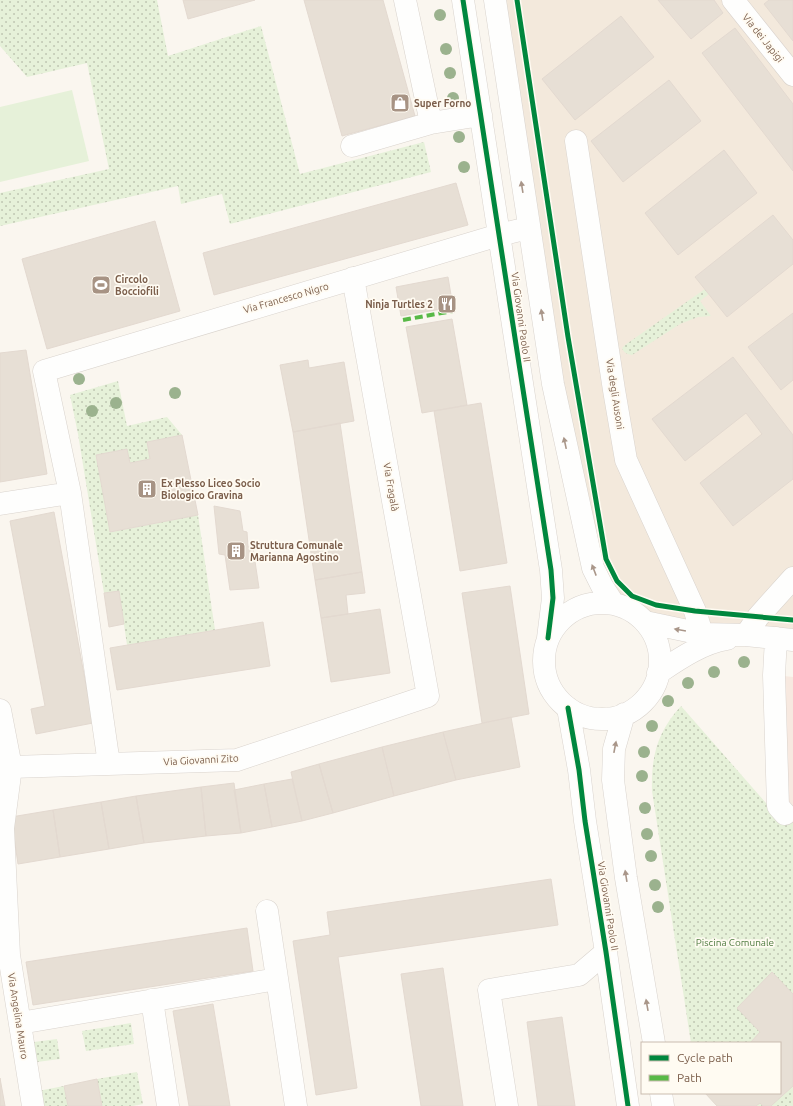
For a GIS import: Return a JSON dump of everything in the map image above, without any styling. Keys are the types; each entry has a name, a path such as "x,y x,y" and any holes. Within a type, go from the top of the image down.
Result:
{"street":[{"path":"405,0 431,123"},
{"name":"Via Giovanni Paolo II","path":"464,0 551,570 553,598 548,638"},
{"name":"Via Giovanni Paolo II","path":"495,0 528,228 553,384 593,568 613,603"},
{"name":"Via dei Japigi","path":"733,0 793,75"},
{"path":"352,146 431,123 481,115"},
{"name":"Via degli Ausoni","path":"576,141 626,460 695,611 702,634"},
{"name":"Via Francesco Nigro","path":"70,492 44,371 353,278 499,235 528,228"},
{"name":"Via Fragalà","path":"353,278 428,696"},
{"path":"0,504 70,492 109,764"},
{"path":"658,673 683,656 718,640 746,635 758,617 793,578"},
{"path":"594,603 613,603 632,610 645,622 655,637 660,655 658,673 652,690 640,704 624,714 605,719 586,717 568,708 554,695 545,676 543,657 548,638 559,621 575,609 594,603"},
{"path":"645,622 702,634 746,635 784,639 774,675 778,806 785,814"},
{"name":"Via Giovanni Zito","path":"11,767 237,760 428,696"},
{"name":"Via Giovanni Paolo II","path":"568,708 579,770 585,821 606,952 628,1106"},
{"name":"Via Angelina Mauro","path":"0,710 11,767 3,828 9,954 33,1106"},
{"path":"624,714 614,749 613,780 626,878 654,1042"},
{"path":"267,911 296,1106"},
{"path":"507,1106 489,990 579,975 606,952"},
{"path":"20,1023 277,979"},
{"path":"152,1000 168,1106"},
{"path":"661,1094 663,1106"}],"shaded area":[{"path":"495,0 793,0 793,640 645,622 631,610 613,603 593,568"},
{"path":"784,676 793,677 793,808 789,811"}],"green space":[{"path":"0,0 157,0 168,56 261,26 300,174 424,142 431,172 230,224 222,194 181,204 178,186 0,226 0,193 109,169 87,63 27,77 0,46"},
{"path":"72,90 89,161 0,182 0,107"},
{"path":"705,289 709,294 700,301 711,316 698,317 680,324 632,355 627,354 624,351 622,348 625,345"},
{"path":"118,381 127,426 167,417 182,435 147,442 150,459 130,463 127,449 96,455 111,532 198,515 215,630 127,645 119,591 104,593 78,434 70,395"},
{"name":"Piscina Comunale","path":"681,706 780,819 793,808 793,1106 717,1106 706,1094 781,1094 781,1042 691,1042 652,791 654,756 661,735"},
{"path":"131,1023 134,1044 86,1051 82,1031"},
{"path":"57,1039 60,1059 37,1062 34,1042"},
{"path":"137,1072 143,1104 133,1106 102,1106 97,1079"},
{"path":"64,1086 68,1106 41,1106 38,1091"}],"building":[{"path":"183,0 255,0 188,19"},
{"path":"304,0 383,0 415,116 342,136"},
{"path":"658,0 714,0 723,13 691,39"},
{"path":"769,0 793,0 793,41 764,4"},
{"path":"621,16 654,57 575,120 542,79"},
{"path":"735,28 793,104 793,171 702,53"},
{"path":"669,80 701,121 623,182 591,141"},
{"path":"724,150 757,193 678,255 645,213"},
{"path":"456,183 468,225 214,295 203,253"},
{"path":"773,215 793,240 793,264 727,317 695,277"},
{"name":"Circolo Bocciofili","path":"155,221 180,311 47,349 22,259"},
{"path":"448,277 453,307 401,316 396,287"},
{"path":"793,313 793,380 781,390 748,347"},
{"path":"452,319 467,405 422,413 406,327"},
{"path":"26,350 47,474 0,482 0,353"},
{"path":"733,357 793,435 793,479 733,526 700,483 762,434 746,413 685,461 652,419"},
{"path":"308,360 309,368 344,362 354,421 293,432 280,365"},
{"path":"481,403 507,563 460,571 434,411"},
{"path":"340,423 362,572 315,580 293,432"},
{"name":"Ex Plesso Liceo Socio Biologico Gravina","path":"182,435 198,515 110,532 96,455 127,449 130,463 150,459 147,442"},
{"name":"Struttura Comunale Marianna Agostino","path":"214,506 240,511 243,531 247,532 248,547 253,548 259,588 230,590 225,555 219,554"},
{"path":"54,512 93,723 36,734 31,709 45,706 10,521"},
{"path":"362,572 365,593 346,595 348,614 321,618 315,580"},
{"path":"510,586 529,714 482,723 462,593"},
{"path":"119,591 124,624 109,627 104,593"},
{"path":"380,609 390,673 331,682 321,618"},
{"path":"263,622 270,666 117,690 110,648"},
{"path":"511,717 520,767 456,780 443,732"},
{"path":"443,732 456,780 394,796 382,747"},
{"path":"382,747 394,796 333,813 319,764"},
{"path":"319,764 333,813 302,821 291,772"},
{"path":"292,779 302,821 272,827 264,784"},
{"path":"234,783 241,833 206,836 201,787"},
{"path":"264,784 272,827 241,833 234,790"},
{"path":"201,787 206,836 144,843 136,796"},
{"path":"136,796 144,843 109,849 101,802"},
{"path":"101,802 109,849 60,857 53,810"},
{"path":"53,810 60,857 18,864 11,817"},
{"path":"551,879 558,925 338,957 357,1088 316,1095 293,941 330,935 327,912"},
{"path":"247,928 253,971 33,1005 26,962"},
{"path":"443,968 463,1106 421,1106 401,974"},
{"path":"772,972 793,994 793,1086 771,1106 763,1106 760,1103 756,1106 717,1106 706,1094 781,1094 781,1042 751,1042 760,1032 737,1008"},
{"path":"213,1004 230,1106 189,1106 173,1011"},
{"path":"562,1017 575,1106 538,1106 527,1022"},
{"path":"0,1078 5,1106 0,1106"},
{"path":"97,1079 102,1106 68,1106 64,1086"}],"marked path":[{"path":"403,320 453,311"}],"cycle path":[{"path":"463,0 551,570 553,598 548,638"},
{"path":"517,0 568,337 606,559 617,581 632,596 656,605 695,611 793,620"},
{"path":"568,708 579,770 585,821 606,952 628,1106"}],"place":[{"name":"Super Forno","path":"400,103"},
{"name":"Circolo Bocciofili","path":"101,285"},
{"name":"Ninja Turtles 2","path":"447,304"},
{"name":"Ex Plesso Liceo Socio Biologico Gravina","path":"147,489"},
{"name":"Struttura Comunale Marianna Agostino","path":"236,551"}]}
